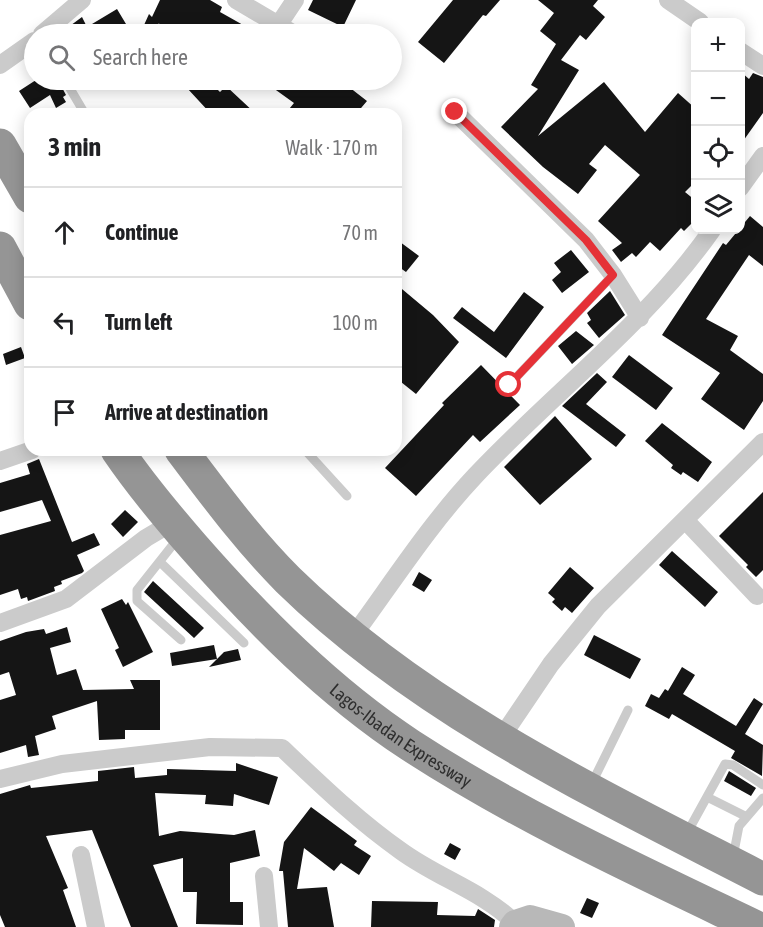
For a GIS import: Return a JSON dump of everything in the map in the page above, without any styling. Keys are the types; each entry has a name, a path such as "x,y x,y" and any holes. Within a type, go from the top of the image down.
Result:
{"highway":[{"path":"0,145 24,187"},
{"path":"0,248 24,293"},
{"name":"Lagos-Ibadan Expressway","path":"121,456 137,480 237,597 291,650 409,744 549,825 756,927"},
{"path":"186,456 227,510 288,579 353,636 425,691 589,788 763,879"}],"main road":[{"path":"513,925 530,918 562,927"}],"street":[{"path":"54,24 82,0"},
{"path":"236,0 277,24"},
{"path":"288,24 295,0"},
{"path":"668,0 694,18"},
{"path":"0,65 24,48"},
{"path":"745,54 763,66"},
{"path":"455,112 586,240 613,275 640,318"},
{"path":"745,182 763,156"},
{"path":"353,636 474,477 640,318 709,234"},
{"path":"501,738 551,663 598,606 763,442"},
{"path":"0,461 24,453"},
{"path":"686,521 757,596"},
{"path":"0,623 66,599 146,537 177,528"},
{"path":"0,779 62,764 210,747 282,748 344,806 401,851 448,880 489,900 513,925"},
{"path":"81,855 96,927"},
{"path":"264,876 269,927"}],"lane":[{"path":"71,90 81,108"},
{"path":"509,385 613,275"},
{"path":"310,456 347,496"},
{"path":"177,528 160,562 137,590 135,596 137,601 181,640"},
{"path":"160,562 244,643"},
{"path":"589,788 628,710"},
{"path":"684,838 709,798 725,764 733,765 763,785"},
{"path":"709,798 746,816"},
{"path":"732,863 736,834 746,816 763,798"}],"building":[{"path":"160,0 210,0 222,7 220,12 241,24 144,24 149,14 152,17"},
{"path":"313,0 356,0 344,24 337,24 308,10"},
{"path":"453,0 500,0 486,16 483,15 444,63 418,42"},
{"path":"538,0 598,0 593,6 605,17 586,40 580,35 561,60 579,70 538,136 604,82 645,132 678,93 691,105 691,186 685,192 691,197 691,224 684,231 681,228 660,251 650,242 636,257 632,253 621,262 612,250 622,243 598,221 640,175 605,145 589,164 597,170 578,194 543,167 501,127 538,89 531,85 556,44 540,31 554,13"},
{"path":"117,9 126,24 92,24"},
{"path":"82,17 86,24 73,24"},
{"path":"753,73 763,77 763,113 745,138 745,76 749,79"},
{"path":"24,88 24,90 63,90 66,95 63,97 66,102 56,108 50,95 30,108 19,91"},
{"path":"189,90 218,90 220,92 230,90 250,108 205,108"},
{"path":"276,90 353,90 367,101 361,108 290,108 294,103"},
{"path":"750,216 763,227 763,266 749,255 706,319 738,336 730,350 763,374 763,401 744,430 701,399 720,373 662,335 723,243 726,245 735,234 745,234 745,222"},
{"path":"402,243 419,256 406,272 402,269"},
{"path":"571,250 589,272 562,293 552,280 561,272 554,263"},
{"path":"402,289 433,315 459,342 416,394 402,383"},
{"path":"610,291 625,315 599,338 587,323 591,320 587,313"},
{"path":"524,292 544,307 506,358 453,318 462,307 494,332"},
{"path":"576,331 594,345 572,364 558,346"},
{"path":"21,347 24,358 6,365 3,354"},
{"path":"629,355 673,388 656,410 612,377"},
{"path":"481,365 520,405 480,442 473,435 416,496 385,468 396,456 402,456 402,450 444,405 442,403"},
{"path":"597,373 607,382 586,404 626,435 616,447 562,406"},
{"path":"555,416 592,459 540,505 504,467"},
{"path":"662,423 712,462 698,482 683,472 681,475 671,468 673,465 645,441"},
{"path":"39,459 72,542 94,533 100,545 77,555 84,571 82,573 61,581 62,584 54,587 55,591 28,601 27,597 21,599 18,589 0,595 0,535 51,521 42,500 0,512 0,483 30,474 27,464"},
{"path":"763,492 763,570 756,577 746,567 748,565 719,536"},
{"path":"125,510 138,522 123,537 111,524"},
{"path":"672,551 718,592 705,607 659,565"},
{"path":"570,567 594,588 572,613 565,607 562,611 552,602 555,599 548,593"},
{"path":"419,572 432,580 424,592 412,585"},
{"path":"153,581 204,628 194,638 144,592"},
{"path":"122,599 126,605 128,602 153,652 123,667 115,650 119,648 101,609"},
{"path":"67,627 71,642 50,648 57,675 76,669 83,690 134,689 130,680 160,680 160,730 125,730 125,739 99,740 97,701 52,716 56,729 35,736 39,755 28,757 26,745 0,753 0,700 16,695 9,672 0,675 0,641 26,632 44,629 46,634"},
{"path":"594,635 641,659 630,679 584,655"},
{"path":"214,645 217,659 172,666 170,653"},
{"path":"238,649 241,660 209,667 224,652"},
{"path":"682,667 695,675 683,694 736,726 754,698 763,704 745,734 763,745 762,776 731,758 735,751 672,714 669,719 645,706 651,694 659,698 665,689 668,691"},
{"path":"236,763 278,777 269,805 234,794 233,806 205,804 206,795 155,793 159,836 180,831 234,835 255,830 260,856 230,863 230,902 243,902 243,925 196,924 197,892 183,892 183,858 153,865 178,927 131,927 92,830 46,836 68,888 63,890 76,927 5,927 0,915 0,794 30,785 31,788 98,781 98,771 134,767 135,778 167,775 167,769 236,771"},
{"path":"729,771 756,788 751,796 724,781"},
{"path":"311,807 357,841 354,845 371,856 359,875 341,863 334,871 304,848 297,889 327,887 334,927 288,927 283,871 279,871 284,842"},
{"path":"450,843 461,849 455,860 444,854"},
{"path":"587,898 599,903 592,918 580,913"},
{"path":"372,901 438,902 437,915 475,916 478,909 495,920 494,927 371,927"}],"route":[{"path":"455,112 586,240 613,275 509,385"}]}
